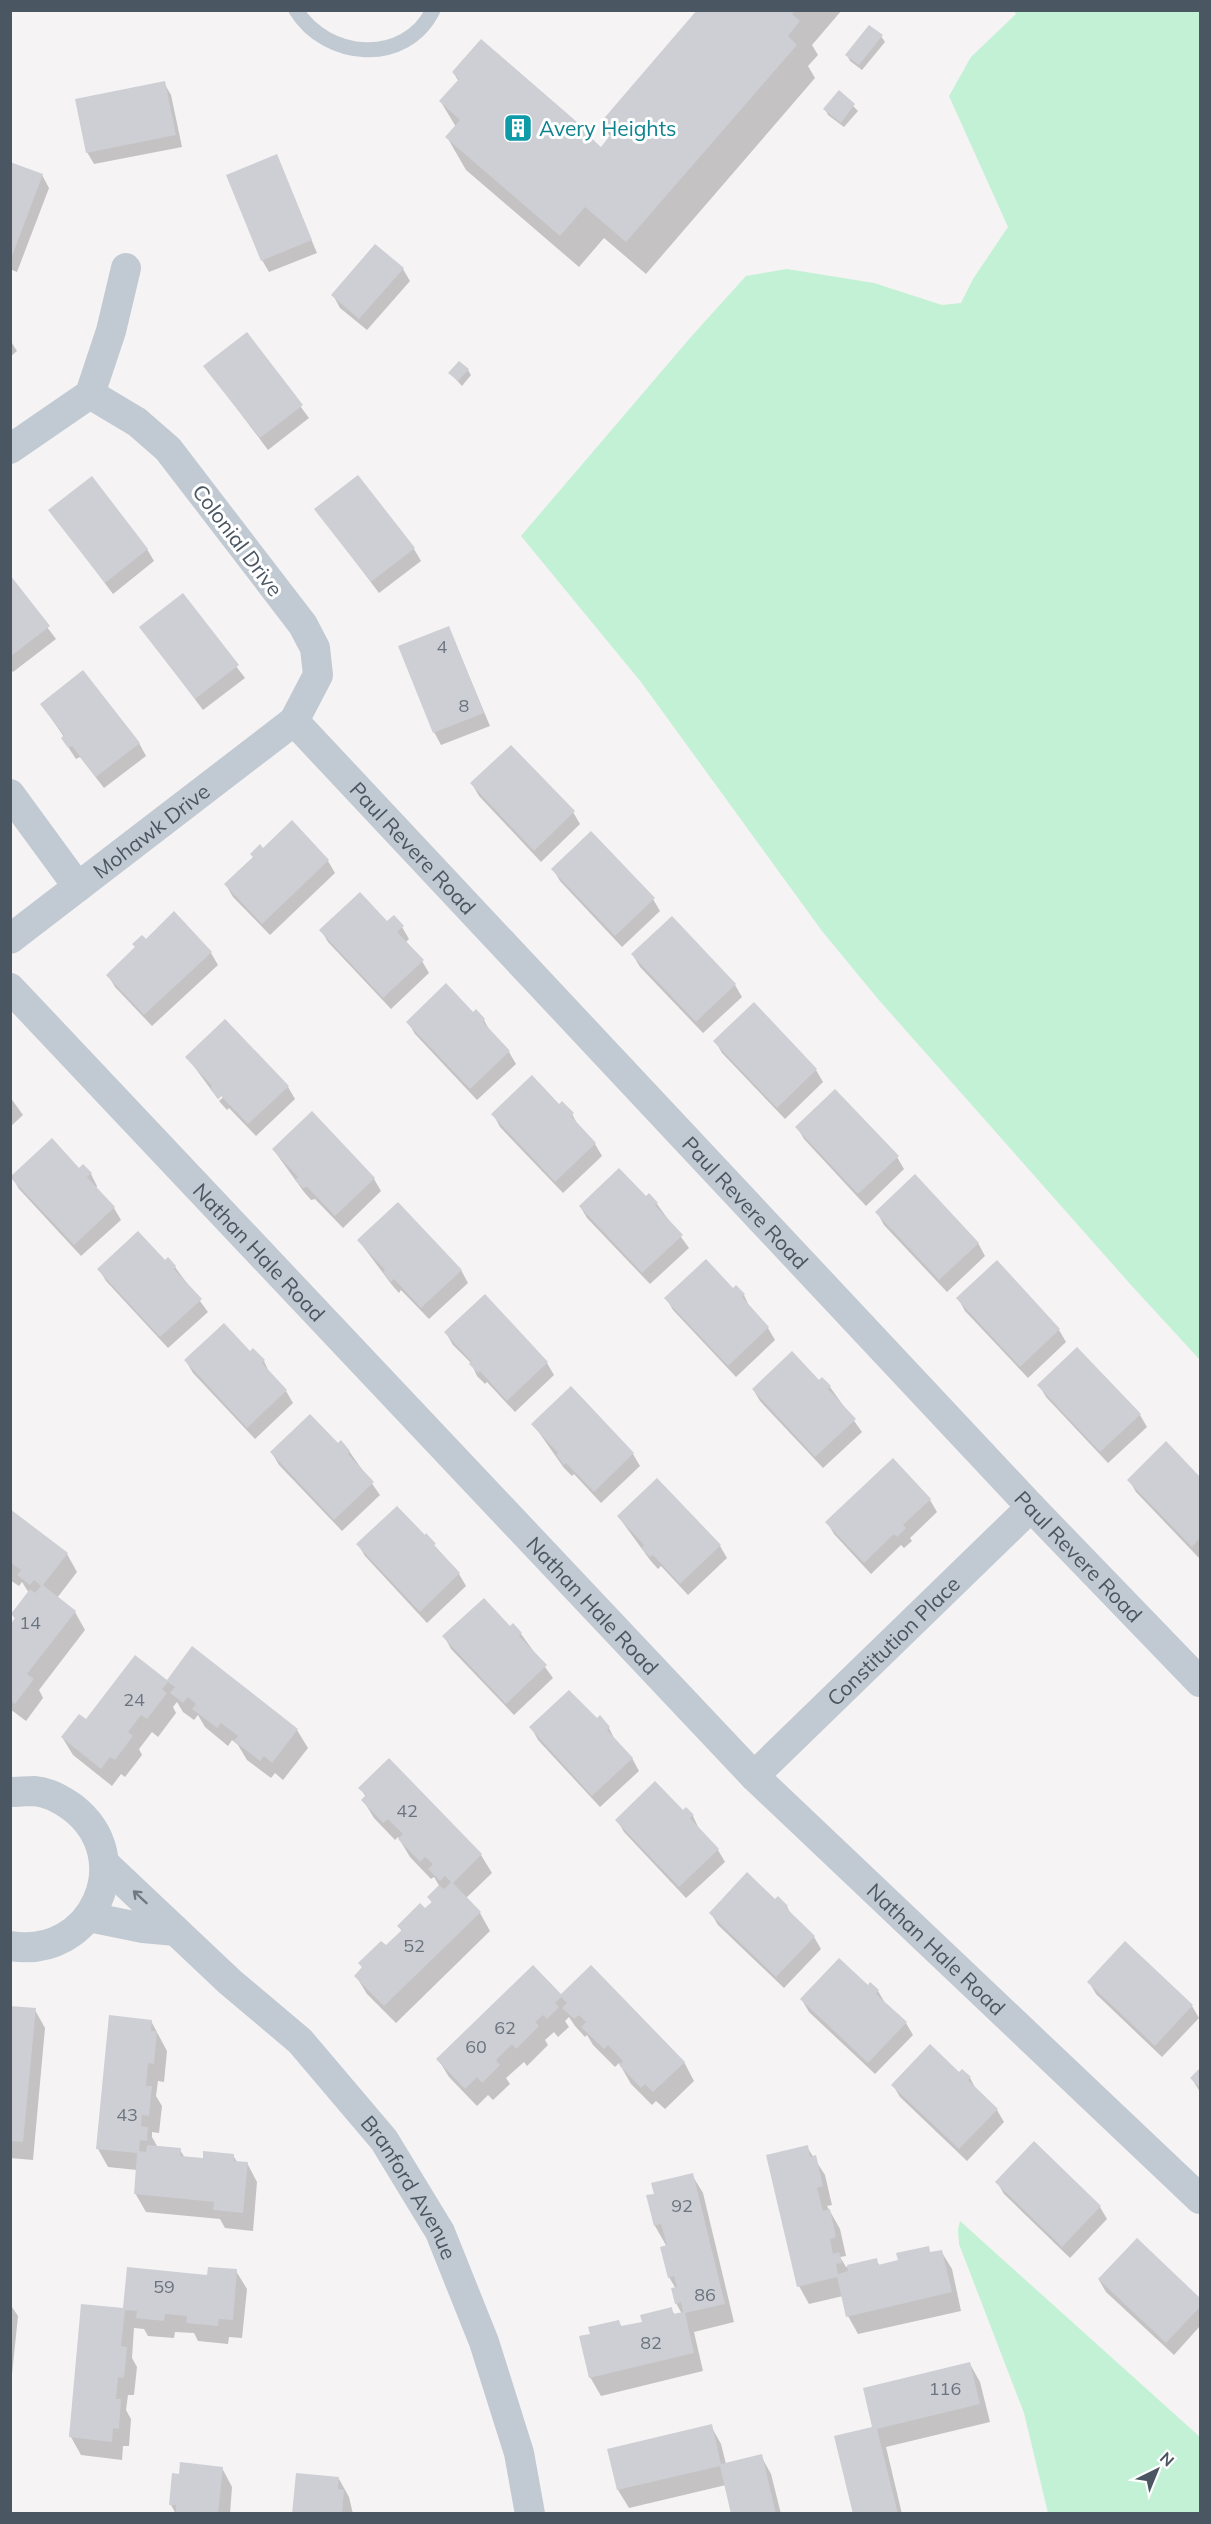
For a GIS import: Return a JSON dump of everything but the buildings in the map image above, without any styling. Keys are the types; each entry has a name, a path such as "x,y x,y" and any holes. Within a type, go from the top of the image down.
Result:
{"street":[{"path":"10,449 90,394 111,331 126,268"},
{"name":"Colonial Drive","path":"90,394 136,422 168,449 303,625 315,648 318,675 294,721"},
{"name":"Mohawk Drive","path":"10,939 294,721"},
{"name":"Paul Revere Road","path":"294,721 1031,1507 1200,1682"},
{"path":"10,794 78,886"},
{"name":"Nathan Hale Road","path":"10,988 754,1776 1200,2199"},
{"name":"Constitution Place","path":"754,1776 1031,1507"},
{"path":"10,1792 36,1791 62,1799 83,1815 98,1837 105,1864 104,1883 99,1900 89,1917 72,1934 50,1945 26,1948 10,1946"},
{"name":"Branford Avenue","path":"105,1864 230,1982 300,2041 384,2140 440,2232 484,2342 519,2452 530,2514"},
{"path":"89,1917 143,1928 176,1931"}],"lane":[{"path":"296,10 314,33 338,46 364,51 389,47 412,36 429,18 433,10"}],"green space":[{"path":"1014,11 1200,11 1200,1360 878,999 822,931 641,682 521,536 746,276 787,269 874,283 942,305 961,303 973,279 1008,227 949,96 971,57 1016,14"},
{"path":"960,2221 1200,2437 1200,2513 1048,2513 1024,2413 959,2244"}],"place":[{"name":"Avery Heights","path":"518,128"}]}
